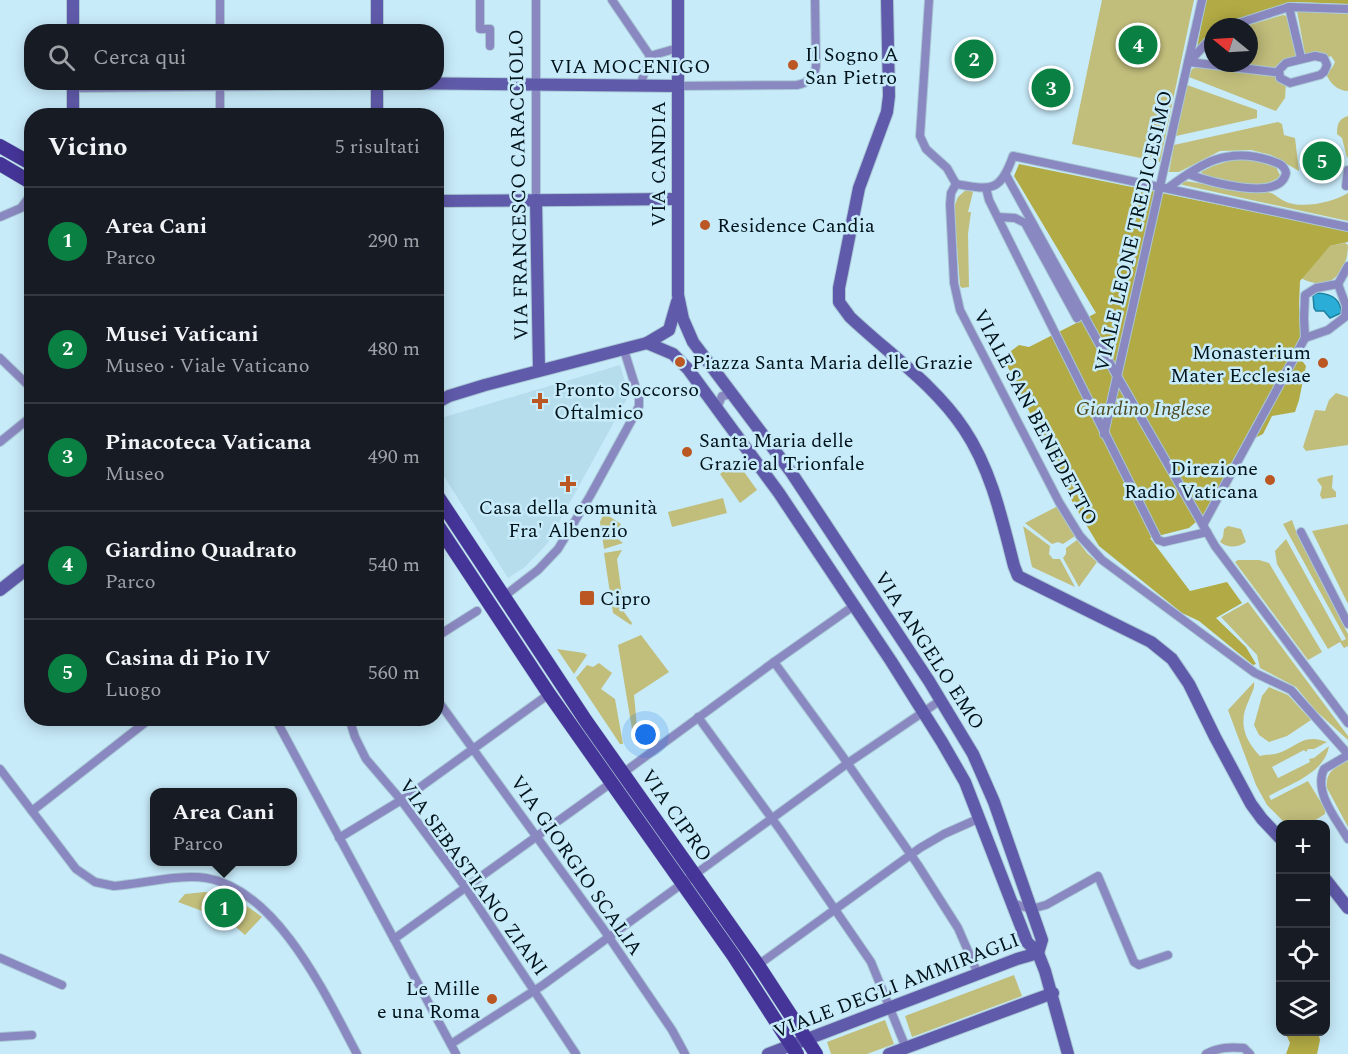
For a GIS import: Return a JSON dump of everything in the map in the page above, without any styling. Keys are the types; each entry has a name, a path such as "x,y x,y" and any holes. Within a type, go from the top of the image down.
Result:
{"main road":[{"path":"73,0 73,24"},
{"path":"377,0 377,24"},
{"name":"VIA CANDIA","path":"678,0 678,295 686,327"},
{"path":"887,0 889,96 887,112 858,188 839,288 840,304 850,317 939,398 964,429 976,449 991,484 1018,576 1151,642 1172,659 1189,684 1251,804 1276,833"},
{"name":"VIA MOCENIGO","path":"444,84 678,86"},
{"path":"73,90 73,108"},
{"path":"377,90 377,108"},
{"path":"0,146 24,160"},
{"path":"0,164 24,178"},
{"path":"444,201 677,199"},
{"name":"VIA FRANCESCO CARACCIOLO","path":"536,200 539,370"},
{"path":"444,396 647,343 669,330 674,318 678,295"},
{"name":"VIA ANGELO EMO","path":"686,327 698,348 791,472 941,700 983,775 1042,940 1038,952"},
{"name":"VIA ANGELO EMO","path":"647,343 667,350 681,360 717,408 779,493 855,605 955,762 980,818 1027,942 1038,952 1053,993 1068,1054"},
{"name":"VIA CIPRO","path":"444,506 503,597 758,965 816,1054"},
{"name":"VIA CIPRO","path":"444,535 549,694 733,955 794,1050"},
{"path":"0,590 24,571"},
{"path":"1330,888 1348,909"},
{"name":"VIALE DEGLI AMMIRAGLI","path":"768,1054 794,1050 807,1039 1038,952"},
{"path":"889,1054 1053,993"}],"street":[{"path":"220,0 220,24"},
{"path":"480,0 480,29 490,29 490,46"},
{"name":"VIA FRANCESCO CARACCIOLO","path":"536,0 536,200"},
{"path":"612,0 650,56"},
{"name":"VIA MOCENIGO","path":"678,86 797,85 810,80 816,69 815,0"},
{"path":"929,0 920,136 926,149 947,168 956,184 992,187 1006,175 1013,156 1348,227"},
{"name":"VIALE LEONE TREDICESIMO","path":"1104,434 1164,187 1163,174 1203,0"},
{"path":"1289,8 1301,58"},
{"path":"1256,18 1289,8 1348,9"},
{"path":"1188,62 1204,45"},
{"path":"650,56 678,48"},
{"path":"640,86 650,56"},
{"path":"1320,57 1326,61 1326,69 1320,75 1290,83 1281,80 1278,73 1283,65 1301,58 1320,57"},
{"path":"1188,62 1274,72"},
{"path":"220,90 220,108"},
{"path":"1163,174 1185,176 1248,189 1280,185 1285,180 1286,174 1284,166 1241,154 1219,158 1198,166 1185,176 1164,187"},
{"path":"1346,186 1348,170"},
{"path":"1006,175 1205,529 1348,723"},
{"name":"VIALE SAN BENEDETTO","path":"956,184 951,193 950,204 954,283 960,310 1059,502 1080,536 1102,560 1255,674 1291,690 1348,755"},
{"path":"987,188 989,200 1104,434 1158,540 1164,542 1205,529 1305,338 1305,295 1316,288 1338,284 1348,267"},
{"path":"0,218 24,208"},
{"path":"998,217 1015,218 1024,223 1077,318"},
{"path":"1305,338 1328,330 1345,317 1346,306 1338,284"},
{"path":"503,597 538,570 558,549 639,406 639,398 624,350"},
{"path":"0,358 24,381"},
{"path":"717,408 722,396 733,394"},
{"path":"0,442 24,422"},
{"path":"1301,532 1348,624"},
{"path":"623,773 855,605"},
{"path":"444,632 477,611"},
{"path":"774,662 848,763 911,855 958,928 978,974"},
{"path":"339,838 401,800 549,694"},
{"path":"451,1044 535,990 848,763 941,700"},
{"name":"VIA GIORGIO SCALIA","path":"444,709 608,937 672,1030 685,1054"},
{"path":"698,717 871,962 906,1048"},
{"path":"32,811 141,726"},
{"path":"279,726 456,1054"},
{"name":"VIA SEBASTIANO ZIANI","path":"352,726 366,759 401,800 466,888 576,1054"},
{"path":"1348,755 1324,769 1320,784 1327,803 1348,840"},
{"path":"0,769 71,863 79,872 95,882 114,886 199,877 220,882 245,895 297,948 357,1054"},
{"path":"394,939 611,783"},
{"path":"758,965 911,855 944,834 980,818"},
{"path":"1012,903 1031,909 1046,905 1098,876 1134,962 1139,964 1168,955"},
{"path":"0,958 62,985"},
{"path":"0,1037 32,1035"},
{"path":"1206,1054 1219,1048 1234,1047 1244,1048 1250,1054"}],"shaded area":[{"path":"1102,0 1194,0 1160,162 1072,144"},
{"path":"1297,11 1348,14 1348,91 1337,88 1327,77 1326,73 1335,62 1331,56 1327,58 1305,54"},
{"path":"1283,15 1287,16 1297,57 1279,69 1258,67 1258,22"},
{"path":"1198,67 1204,68 1204,72 1241,72 1276,76 1279,81 1286,83 1285,98 1276,111 1189,77 1192,69"},
{"path":"1187,85 1257,110 1257,118 1176,136"},
{"path":"1348,116 1347,158 1342,138 1337,131 1340,121"},
{"path":"1278,122 1282,124 1284,135 1295,138 1299,171 1271,155 1251,150 1220,151 1179,172 1169,172 1174,145"},
{"path":"1238,158 1252,159 1276,167 1280,175 1270,182 1251,185 1204,176 1201,172"},
{"path":"1184,181 1245,192 1268,192 1286,202 1304,205 1335,199 1348,193 1348,221 1181,184"},
{"path":"967,189 973,192 968,212 971,212 968,234 969,287 962,288 954,207 958,197"},
{"path":"1345,243 1348,245 1345,264 1335,278 1320,283 1301,278 1330,246"},
{"path":"620,365 629,395 547,544 525,567 508,578 444,476 444,417"},
{"path":"1336,393 1348,397 1348,445 1306,451 1303,447 1315,410 1325,411 1329,400"},
{"path":"737,462 757,490 740,503 720,474"},
{"path":"1333,475 1332,488 1336,492 1336,497 1322,499 1320,495 1322,487 1317,480"},
{"path":"723,498 727,513 672,527 668,512"},
{"path":"1058,506 1075,536 1063,544 1058,542 1052,544 1025,523"},
{"path":"604,513 621,524 614,536 623,543 604,549 600,522"},
{"path":"1292,520 1348,634 1348,646 1344,648 1340,642 1328,649 1277,564 1275,551 1286,539 1342,641 1346,639 1283,524"},
{"path":"1348,524 1348,604 1312,531"},
{"path":"1023,526 1050,546 1049,554 1053,559 1060,559 1075,587 1032,567"},
{"path":"1228,526 1241,529 1246,542 1233,546 1220,542 1224,529"},
{"path":"1077,540 1097,562 1079,587 1063,558 1066,548"},
{"path":"622,550 617,559 624,612 632,623 631,625 613,613 604,553"},
{"path":"1259,560 1269,563 1322,652 1308,660 1235,562"},
{"path":"1248,602 1348,736 1348,740 1316,711 1296,687 1260,668 1257,655 1221,617"},
{"path":"641,635 669,672 634,695 637,727 645,735 634,741 618,645"},
{"path":"557,649 584,653 587,655 574,674"},
{"path":"599,663 612,673 601,689 615,699 623,744 620,744 576,678 587,665 593,667"},
{"path":"1254,682 1243,723 1250,743 1260,756 1282,752 1305,740 1318,739 1327,742 1314,749 1308,749 1306,752 1304,750 1272,767 1278,778 1310,762 1309,759 1314,758 1329,746 1321,764 1314,771 1269,796 1271,800 1308,781 1325,809 1325,814 1315,820 1282,820 1267,805 1256,785 1228,710"},
{"path":"1269,687 1288,695 1311,720 1287,736 1269,742 1259,735 1254,725 1262,696"},
{"path":"1348,761 1348,827 1327,788 1327,782 1332,771"},
{"path":"205,892 235,900 262,917 245,935 229,921 178,902 185,894"},
{"path":"1014,975 1022,996 912,1037 905,1016"},
{"path":"885,1020 894,1044 867,1054 831,1054 827,1042"}],"green space":[{"path":"1206,0 1348,0 1348,4 1296,2 1245,18 1204,18 1204,41 1197,48"},
{"name":"Giardino Inglese","path":"1019,164 1348,231 1348,242 1330,246 1300,281 1299,306 1304,346 1300,358 1306,366 1295,412 1272,416 1263,434 1243,444 1229,482 1232,491 1189,528 1150,538 1190,591 1227,582 1242,603 1216,618 1246,647 1256,664 1253,665 1199,621 1182,613 1099,546 1073,503 1003,357 1019,345 1029,347 1096,313 1014,176"},
{"path":"1287,1036 1319,1036 1320,1040 1317,1054 1286,1054 1290,1043"}],"water":[{"path":"1318,293 1335,298 1341,308 1341,313 1330,318 1324,311 1316,311 1313,295"}],"place":[{"name":"Giardino Quadrato","path":"1138,45"},
{"name":"Musei Vaticani","path":"974,59"},
{"name":"Il Sogno A San Pietro","path":"793,65"},
{"name":"Pinacoteca Vaticana","path":"1051,88"},
{"name":"Casina di Pio IV","path":"1322,161"},
{"name":"Residence Candia","path":"705,225"},
{"name":"Piazza Santa Maria delle Grazie","path":"680,362"},
{"name":"Monasterium Mater Ecclesiae","path":"1323,363"},
{"name":"Pronto Soccorso Oftalmico","path":"540,401"},
{"name":"Santa Maria delle Grazie al Trionfale","path":"687,452"},
{"name":"Direzione Radio Vaticana","path":"1270,480"},
{"name":"Casa della comunità Fra' Albenzio","path":"568,484"},
{"name":"Cipro","path":"587,598"},
{"name":"Area Cani","path":"224,908"},
{"name":"Le Mille e una Roma","path":"492,999"}]}
